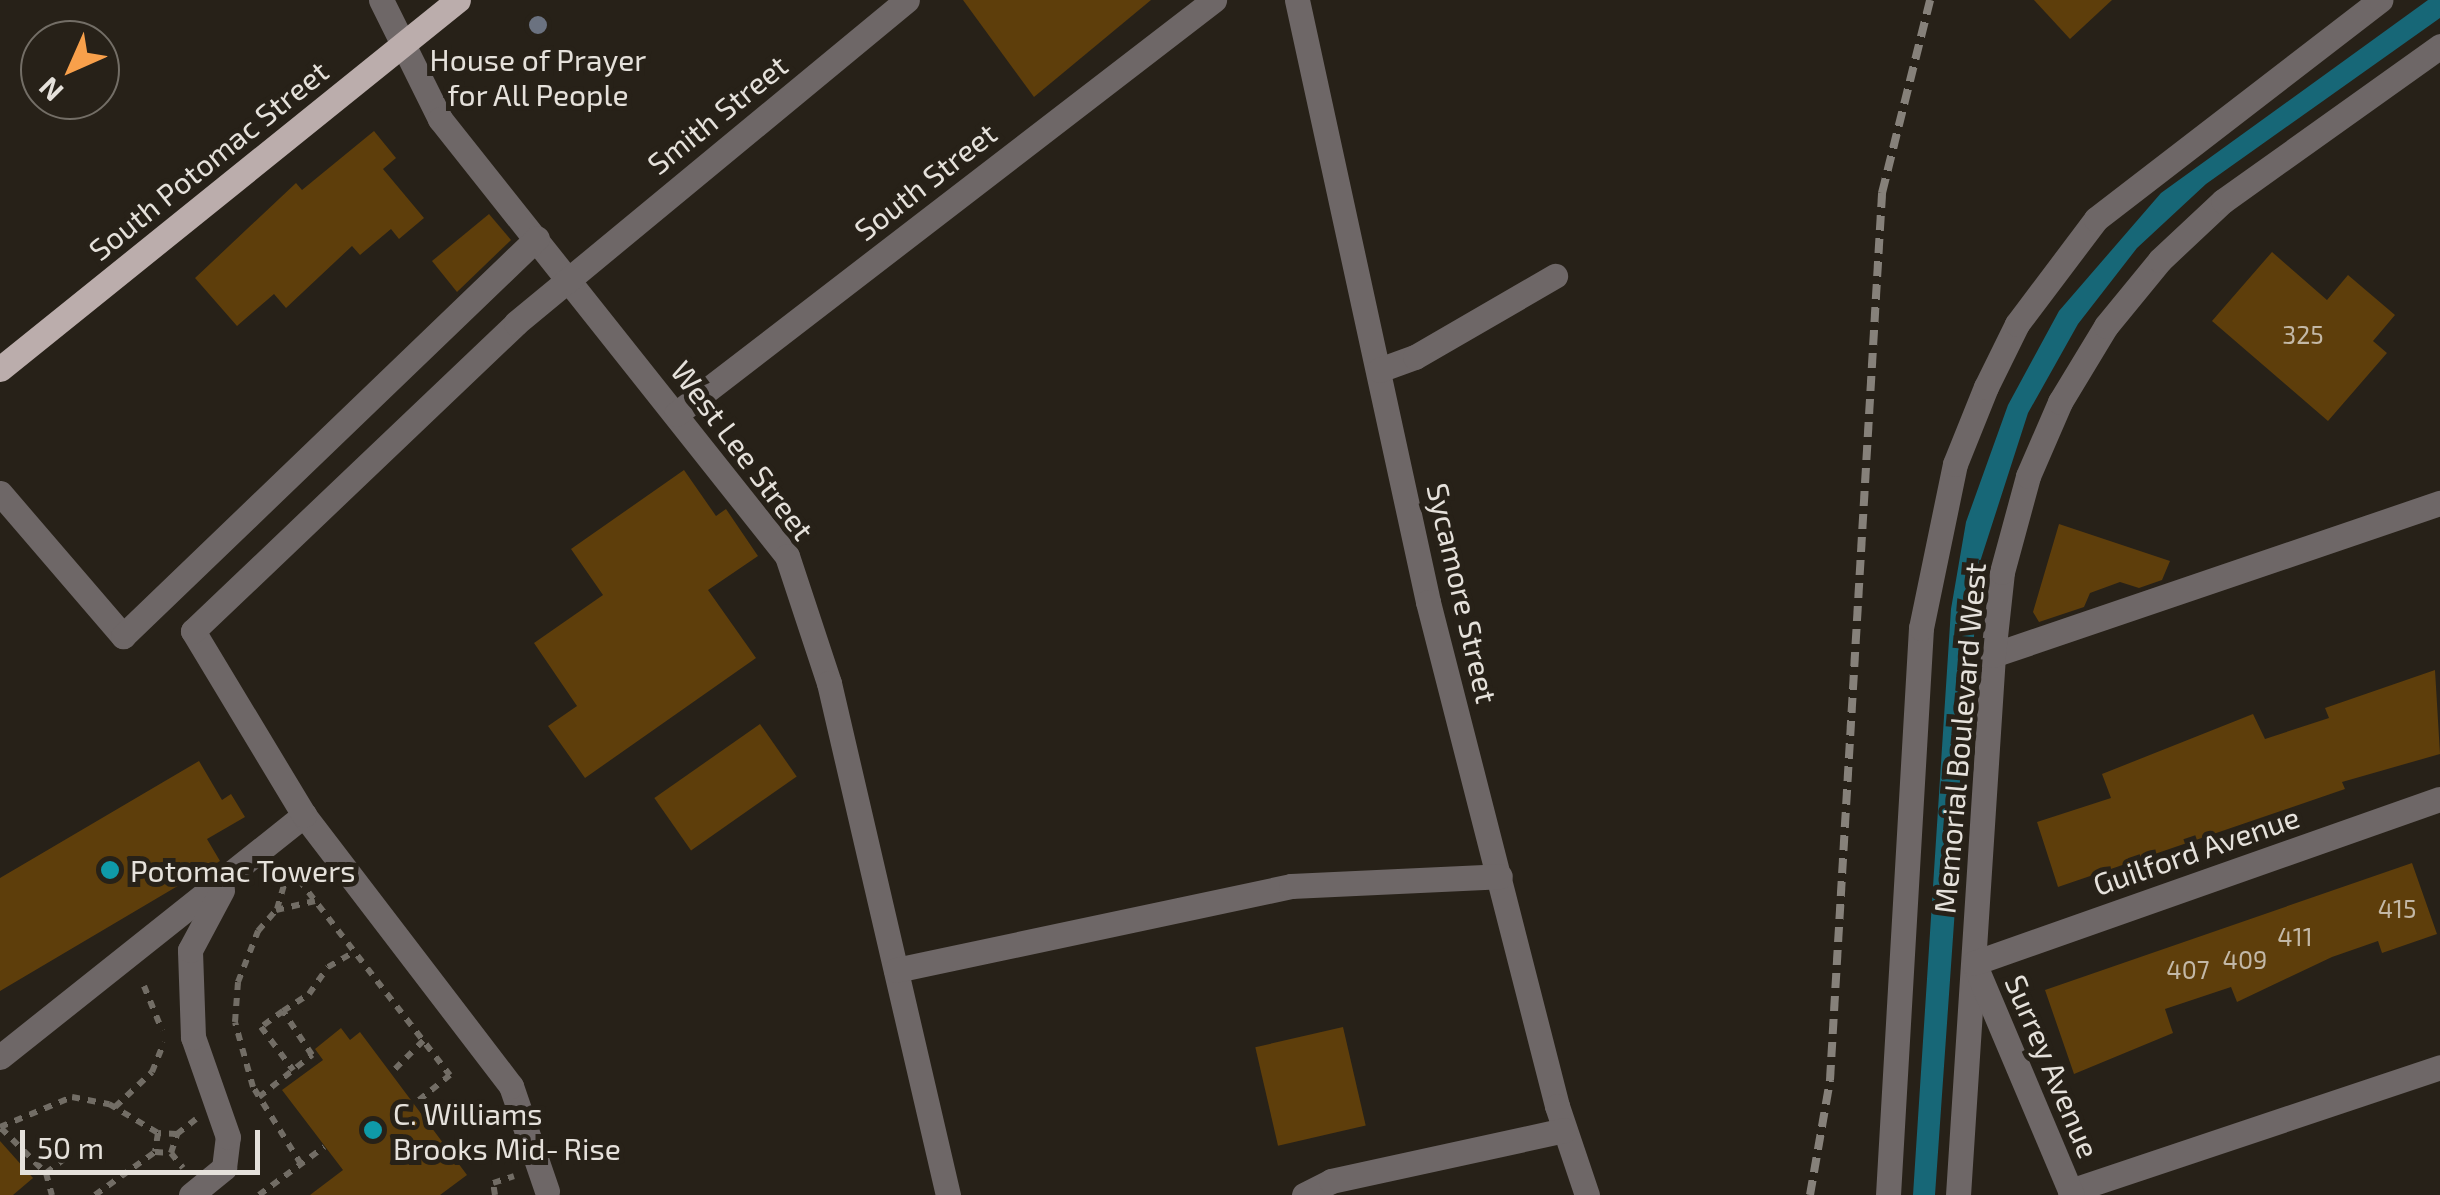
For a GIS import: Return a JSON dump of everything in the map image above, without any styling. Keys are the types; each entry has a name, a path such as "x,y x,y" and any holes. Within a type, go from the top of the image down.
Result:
{"main road":[{"name":"South Potomac Street","path":"0,370 458,0"}],"street":[{"name":"West Lee Street","path":"381,0 440,119 787,556 829,683 948,1195"},
{"name":"Smith Street","path":"304,815 193,631 569,278 907,0"},
{"name":"South Street","path":"676,414 1214,0"},
{"name":"Sycamore Street","path":"1298,0 1428,602 1564,1130 1587,1195"},
{"path":"1888,1195 1921,628 1950,483 1986,387 2017,324 2096,219 2380,0"},
{"name":"Memorial Boulevard West","path":"1958,1195 1993,655 2002,572 2028,476 2060,402 2106,326 2160,260 2224,201 2440,46"},
{"path":"0,493 123,636 537,238"},
{"path":"1379,370 1415,356 1554,276"},
{"path":"1993,655 2440,503"},
{"name":"Guilford Avenue","path":"1974,963 2440,799"},
{"path":"0,1057 227,881 304,815 511,1086 547,1190"},
{"path":"896,970 1291,886 1500,876"},
{"path":"195,1192 224,1168 228,1137 193,1037 190,950 227,881"},
{"name":"Surrey Avenue","path":"1974,963 2071,1193"},
{"path":"2071,1193 2440,1067"},
{"path":"1304,1195 1331,1181 1564,1130"}],"path":[{"path":"301,1164 260,1097 235,1022 238,982 258,931 276,910 290,867 450,1075 418,1100"},
{"path":"276,910 315,902"},
{"path":"293,1070 260,1026 309,994 328,967 354,952"},
{"path":"115,1107 152,1072 164,1040 144,986"},
{"path":"260,1097 312,1056 283,1010"},
{"path":"395,1068 423,1041"},
{"path":"52,1195 46,1173 1,1128 55,1099 115,1107 158,1133 177,1134 171,1152 195,1192"},
{"path":"155,1152 158,1133"},
{"path":"259,1195 324,1147"},
{"path":"46,1173 64,1160 54,1148"},
{"path":"96,1195 155,1152 171,1152"}],"water":[{"path":"2428,0 2440,0 2440,18 2206,184 2137,248 2078,324 2028,413 1979,565 1935,1195 1913,1195 1951,609 1966,522 2008,405 2059,311 2161,193"}],"building":[{"path":"963,0 1151,0 1034,97"},
{"path":"2034,0 2112,0 2070,39"},
{"path":"374,131 396,158 383,169 424,218 399,239 391,229 360,255 352,246 286,308 274,294 237,326 195,278 296,183 302,190"},
{"path":"489,214 511,240 457,292 432,261"},
{"path":"2272,252 2327,300 2348,275 2395,315 2373,341 2387,353 2328,421 2212,321"},
{"path":"684,470 716,516 726,509 758,556 708,590 756,658 585,778 548,726 577,706 534,643 603,595 571,549"},
{"path":"2059,524 2170,561 2162,580 2139,588 2120,582 2090,593 2084,607 2039,622 2033,612"},
{"path":"2435,670 2440,754 2342,782 2345,789 2058,887 2037,822 2111,798 2102,774 2253,714 2265,739 2329,718 2325,708"},
{"path":"760,724 797,776 691,850 654,798"},
{"name":"Potomac Towers","path":"199,761 222,800 231,794 245,817 207,839 220,861 0,991 0,878"},
{"path":"2412,863 2437,934 2382,953 2378,941 2332,957 2237,1002 2231,987 2165,1009 2173,1033 2074,1074 2045,990"},
{"path":"1343,1027 1366,1125 1278,1146 1255,1047"},
{"name":"C. Williams Brooks Mid‐Rise","path":"341,1028 350,1040 360,1032 467,1175 440,1195 310,1195 343,1170 282,1090 323,1060 315,1049"},
{"path":"0,1141 33,1178 13,1195 0,1195"}],"railway":[{"path":"1810,1195 1830,1080 1882,193 1930,0"}],"place":[{"name":"House of Prayer for All People","path":"538,25"},
{"name":"Potomac Towers","path":"110,870"},
{"name":"C. Williams Brooks Mid‐Rise","path":"373,1130"}]}
